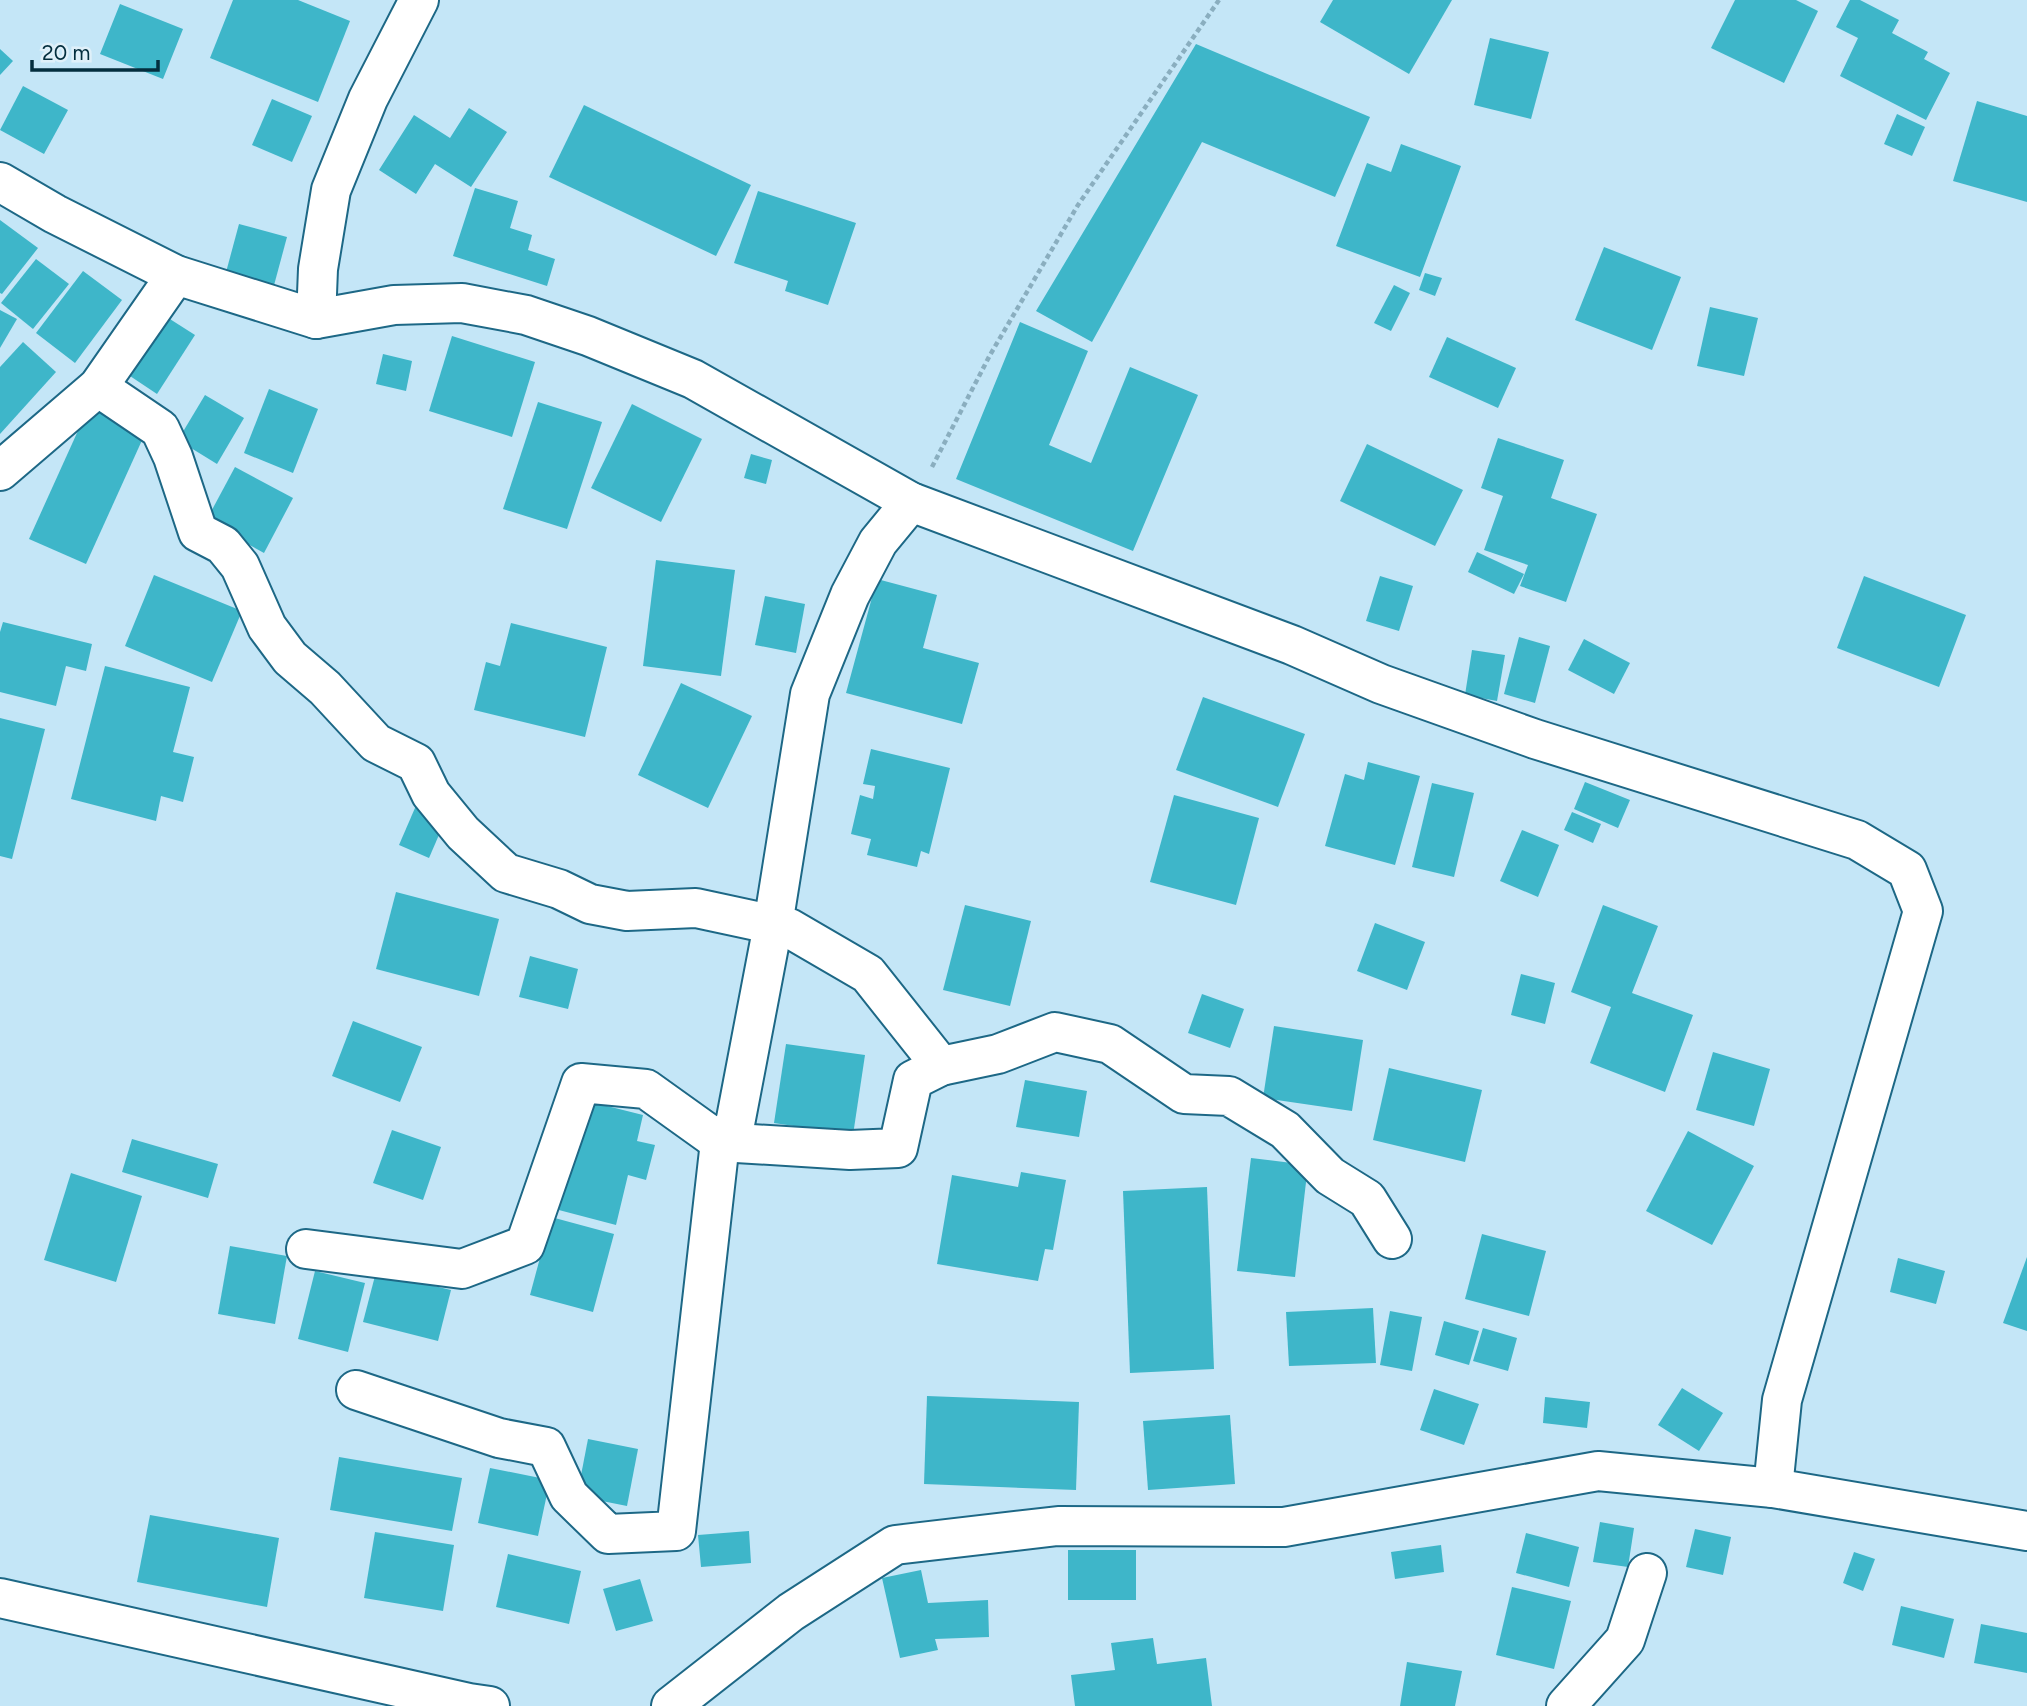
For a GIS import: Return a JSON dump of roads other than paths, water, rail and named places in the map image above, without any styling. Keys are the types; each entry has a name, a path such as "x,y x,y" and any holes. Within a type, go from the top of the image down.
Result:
{"street":[{"path":"316,319 318,269 331,190 368,99 419,0"},
{"path":"0,182 55,214 176,275 316,319 394,305 462,303 526,315 587,336 693,379 912,502 1292,645 1381,684 1535,739 1857,840 1907,870 1923,911 1782,1399 1773,1488"},
{"path":"0,471 98,387 176,275"},
{"path":"98,387 160,429 173,457 198,532 223,545 240,566 267,627 290,658 325,688 376,743 416,762 431,794 463,833 506,873 559,890 590,904 627,911 696,908 789,928 867,974 941,1066"},
{"path":"356,1390 499,1438 546,1447 569,1496 608,1534 676,1531 720,1142 735,1124 773,925 810,694 856,584 878,542 912,502"},
{"path":"306,1249 461,1269 525,1245 580,1083 646,1089 720,1142 850,1150 898,1148 913,1080 941,1066 998,1054 1055,1032 1110,1044 1184,1094 1229,1096 1285,1130 1330,1175 1367,1199 1391,1239"},
{"path":"671,1706 791,1612 895,1545 1058,1526 1284,1527 1598,1471 1773,1488 2027,1531"},
{"path":"1566,1706 1625,1640 1647,1573"},
{"path":"0,1598 490,1706"}]}
